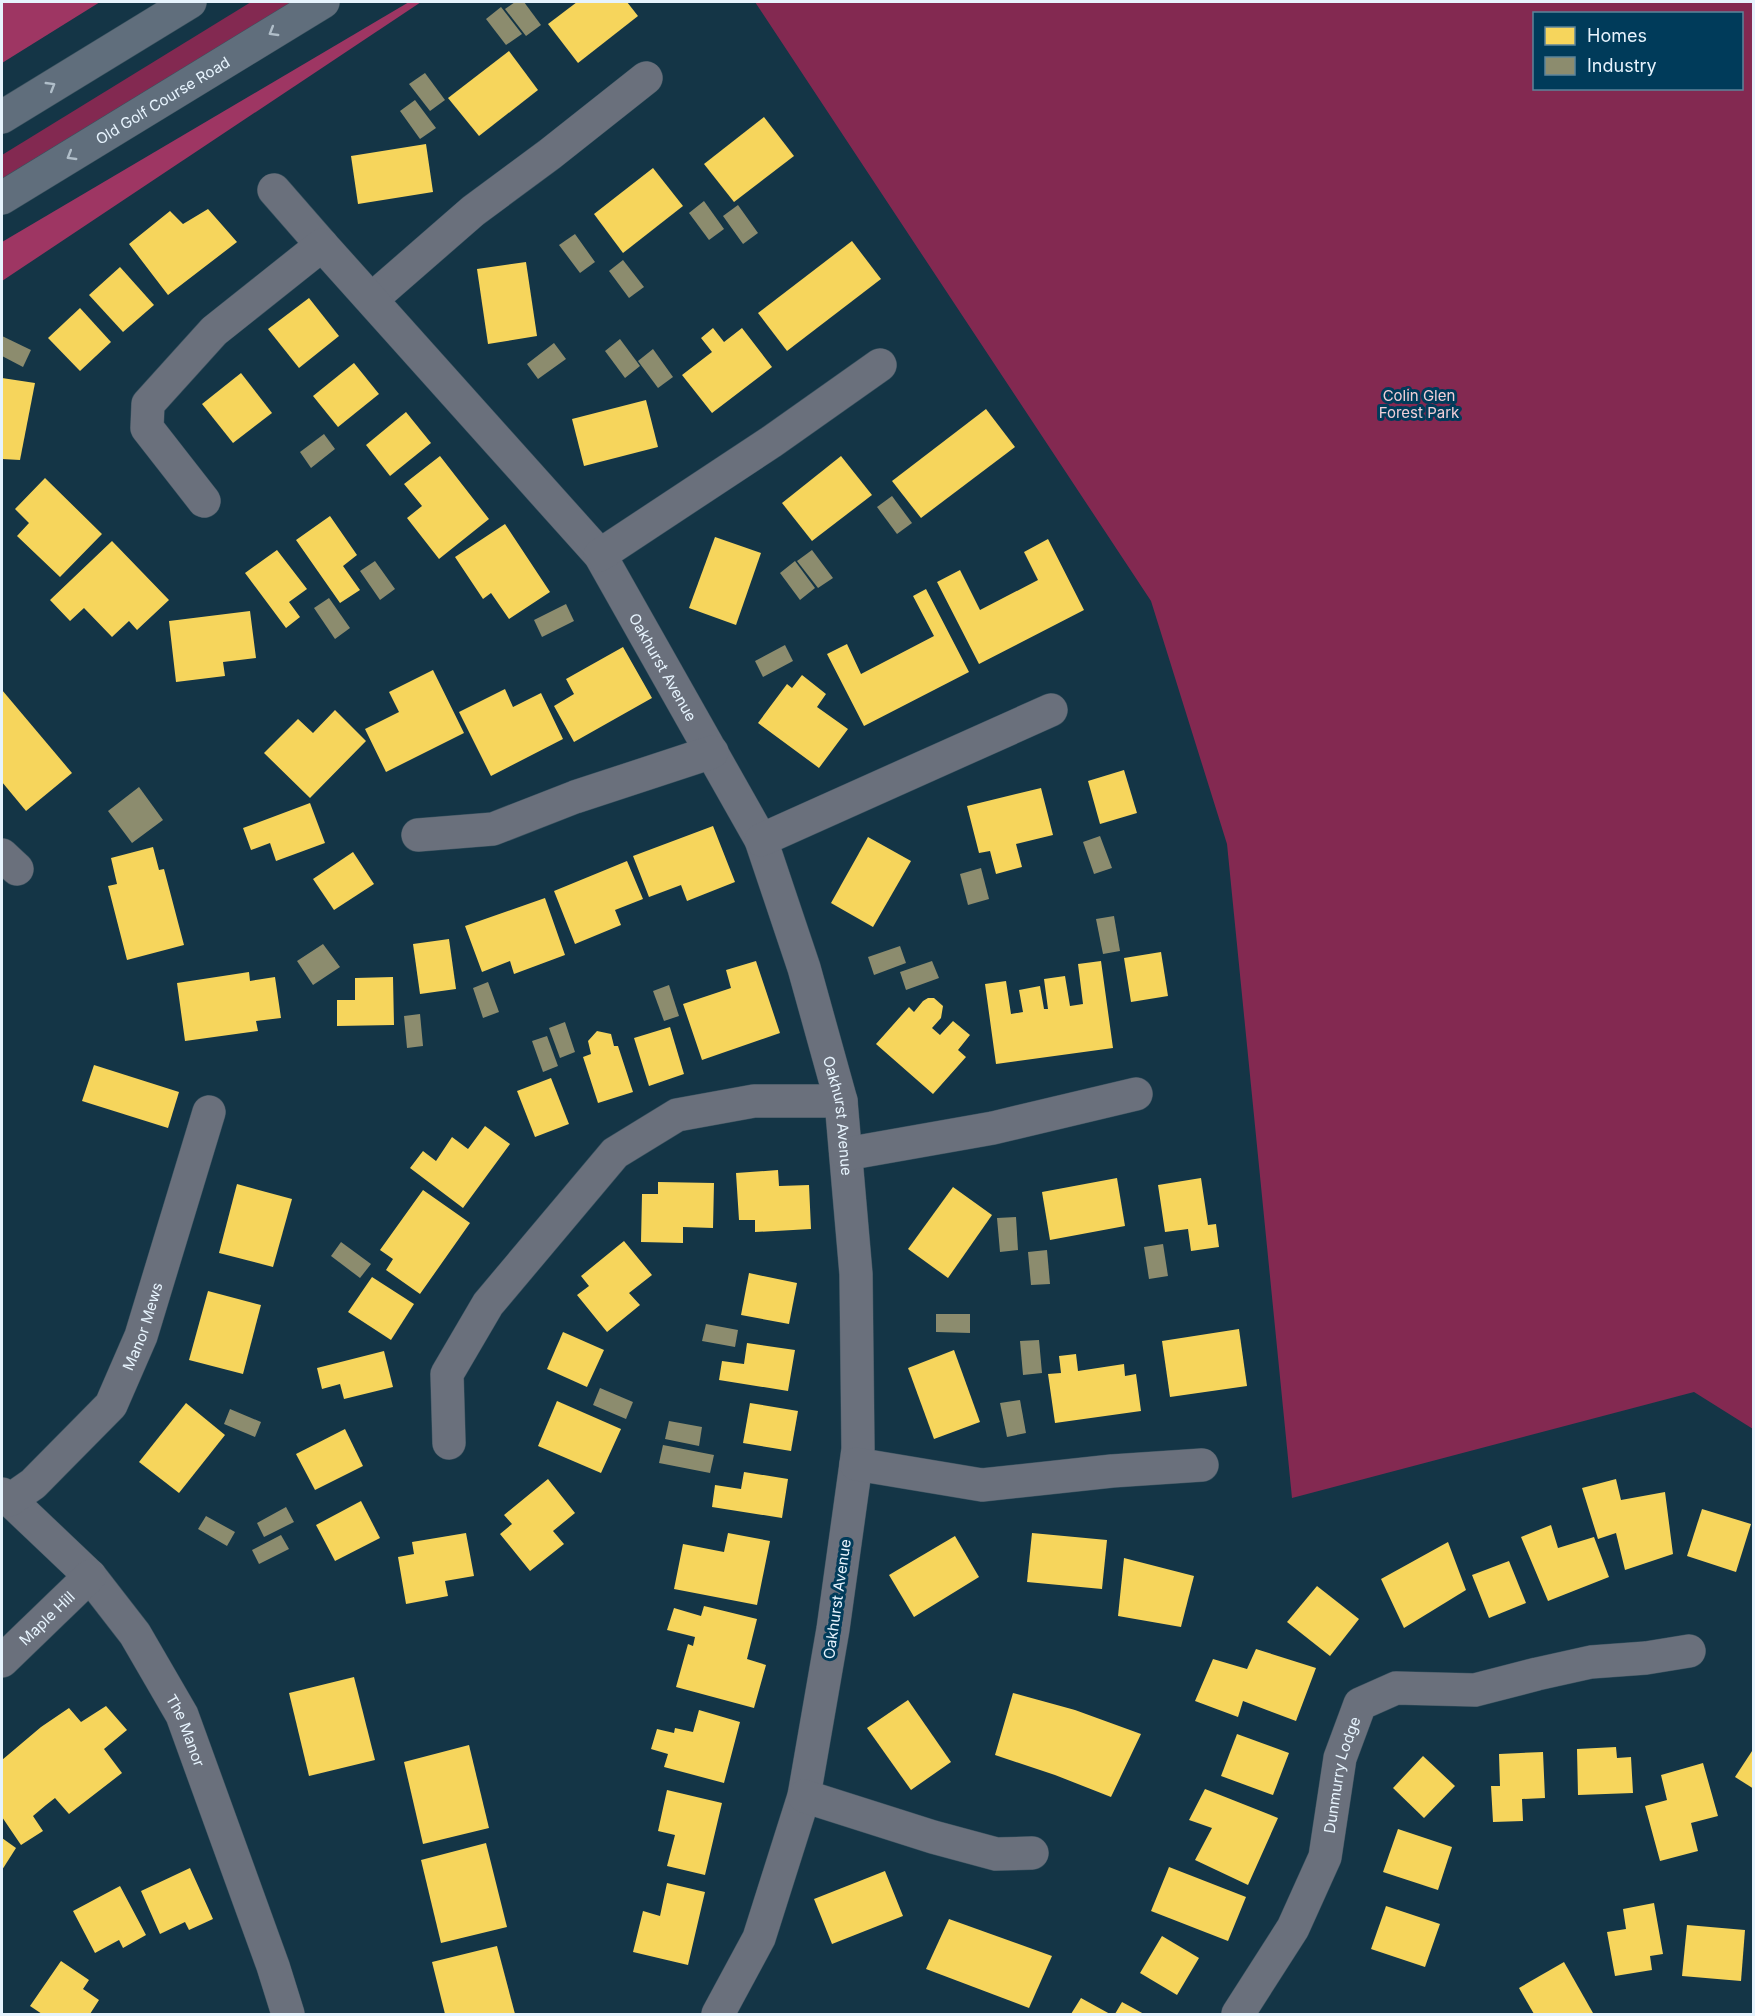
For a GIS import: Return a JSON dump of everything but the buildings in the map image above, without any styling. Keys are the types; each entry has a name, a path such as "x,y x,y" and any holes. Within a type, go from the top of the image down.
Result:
{"highway":[{"path":"2,117 190,2"},
{"name":"Old Golf Course Road","path":"2,198 323,2"}],"street":[{"path":"372,299 473,211 646,78"},
{"name":"Oakhurst Avenue","path":"274,190 600,555 761,840 804,968 841,1101 856,1274 858,1449 856,1464 833,1629 804,1796 759,1938 717,2014"},
{"path":"204,501 147,428 148,404 214,331 322,245"},
{"path":"600,555 771,442 880,365"},
{"path":"761,840 1051,710"},
{"path":"418,835 493,829 575,797 712,752"},
{"path":"846,1154 993,1128 1136,1094"},
{"path":"449,1443 447,1374 488,1304 615,1153 677,1115 754,1101 841,1101"},
{"name":"Manor Mews","path":"6,1497 33,1484 111,1405 141,1336 209,1112"},
{"path":"856,1464 982,1485 1112,1471 1202,1465"},
{"name":"The Manor","path":"6,1497 90,1576 135,1634 182,1715 273,1966 288,2014"},
{"name":"Maple Hill","path":"2,1660 90,1576"},
{"name":"Dunmurry Lodge","path":"1238,2014 1293,1928 1325,1857 1340,1758 1360,1704 1396,1688 1475,1690 1591,1662 1646,1658 1689,1651"},
{"path":"804,1796 933,1837 996,1854 1032,1853"}],"green space":[{"path":"251,2 299,2 2,184 2,155"},
{"name":"Colin Glen Forest Park","path":"755,2 1753,2 1753,1429 1694,1392 1292,1498 1227,844 1151,601"}],"shaded area":[{"path":"2,2 100,2 2,63"},
{"path":"409,2 421,2 2,281 2,242"}]}
